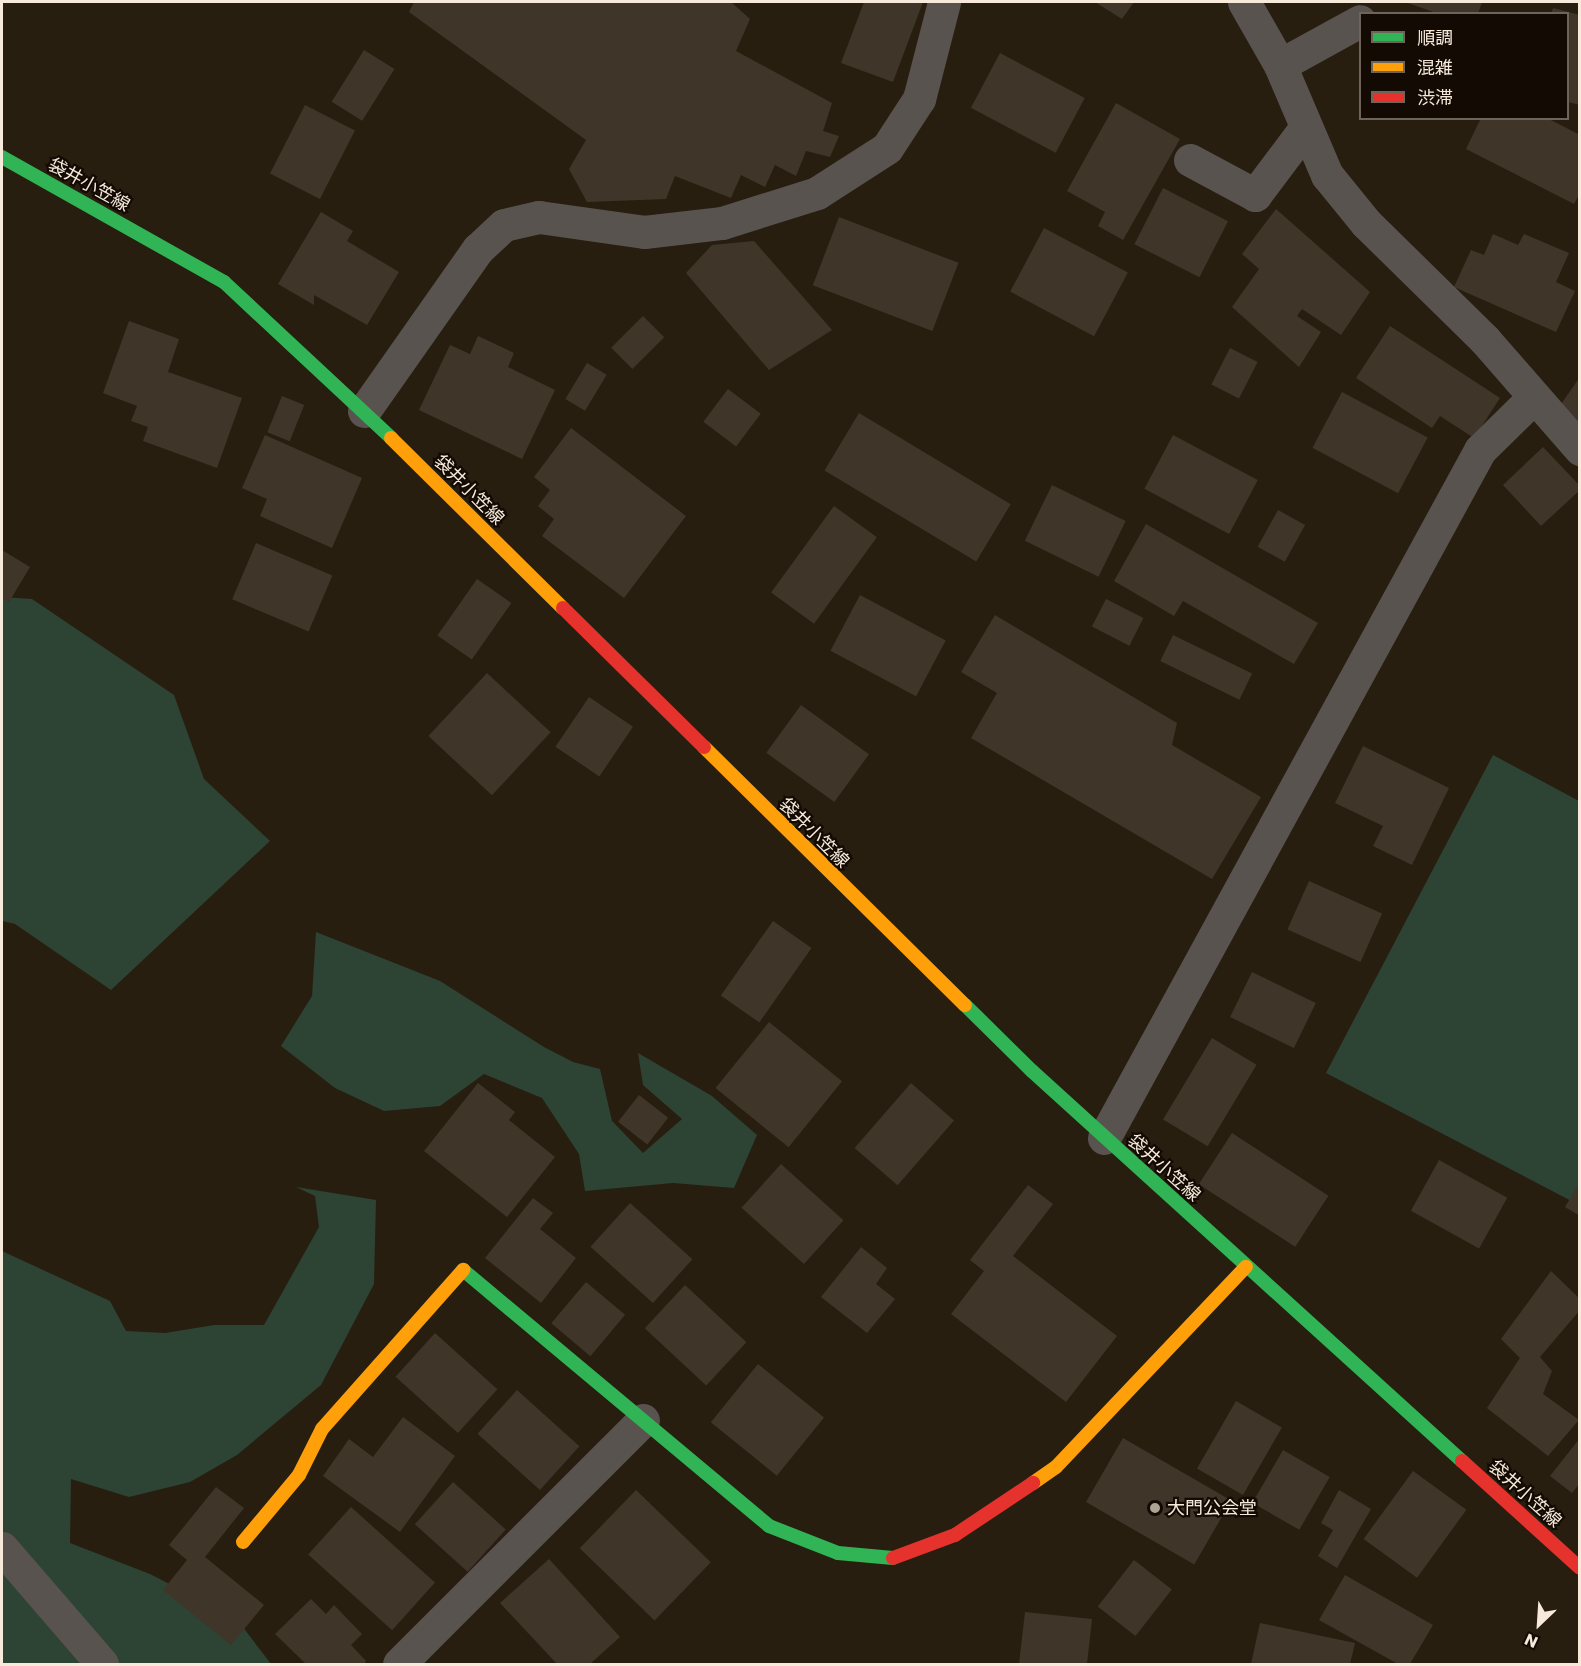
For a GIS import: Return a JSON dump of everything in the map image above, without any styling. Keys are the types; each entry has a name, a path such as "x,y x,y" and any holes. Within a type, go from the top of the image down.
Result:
{"main road":[{"name":"袋井小笠線","path":"2,157 224,282 364,411 809,853 1104,1138 1580,1568"},
{"path":"243,1542 299,1476 322,1429 462,1269 769,1526 838,1553 892,1558 955,1535 1056,1467 1246,1267"}],"street":[{"path":"364,411 478,249 504,225 539,217 644,232 722,224 817,193 887,148 919,99 944,2"},
{"path":"1244,2 1280,65 1327,175 1366,223 1485,340 1580,449"},
{"path":"1280,65 1359,22"},
{"path":"1190,160 1255,195 1306,127"},
{"path":"1104,1138 1480,450 1534,396"},
{"path":"399,1665 643,1420"},
{"path":"2,1548 102,1665"}],"green space":[{"path":"2,597 32,599 174,695 204,779 270,841 111,990 15,924 2,921"},
{"path":"1493,755 1579,801 1579,1205 1326,1073"},
{"path":"316,932 440,981 544,1047 573,1062 600,1069 612,1121 643,1153 682,1119 643,1085 638,1053 712,1096 757,1135 734,1188 673,1183 585,1191 579,1154 542,1098 484,1074 440,1106 384,1111 335,1088 281,1046 312,996"},
{"path":"296,1187 376,1200 374,1284 321,1385 237,1455 190,1482 129,1497 71,1479 70,1543 150,1574 236,1618 271,1664 2,1664 2,1251 110,1301 126,1331 165,1333 214,1325 264,1325 319,1227 315,1196"}],"building":[{"path":"414,2 731,2 750,19 736,51 832,103 823,131 839,136 830,157 806,151 796,176 775,165 765,187 741,175 731,198 675,176 666,199 587,202 569,169 586,140 409,12"},
{"path":"864,2 923,2 893,82 841,63"},
{"path":"1095,2 1134,2 1122,19"},
{"path":"1405,2 1482,2 1479,12 1433,12"},
{"path":"1553,8 1568,12 1552,12"},
{"path":"1569,12 1580,15 1580,105 1569,102"},
{"path":"364,50 395,69 362,121 332,102"},
{"path":"1000,53 1085,98 1056,153 971,108"},
{"path":"1116,103 1180,139 1123,240 1098,226 1105,212 1067,191"},
{"path":"305,105 355,130 320,199 270,174"},
{"path":"1480,120 1551,120 1580,135 1580,193 1574,204 1466,149"},
{"path":"1163,188 1228,221 1199,277 1134,244"},
{"path":"1276,209 1370,292 1341,335 1302,309 1297,316 1321,332 1299,367 1232,307 1259,269 1242,254"},
{"path":"321,212 353,231 347,241 399,272 367,325 314,295 314,305 278,284"},
{"path":"839,217 958,263 932,331 813,285"},
{"path":"1044,228 1128,273 1094,336 1010,292"},
{"path":"1493,234 1518,245 1524,234 1569,253 1556,282 1575,291 1556,332 1454,287 1471,250 1484,255"},
{"path":"754,241 832,330 769,370 686,273 712,245"},
{"path":"643,316 664,337 632,369 611,348"},
{"path":"129,321 179,339 168,372 242,398 217,468 143,441 148,427 131,421 137,406 103,393"},
{"path":"1390,326 1500,398 1474,438 1440,416 1432,428 1356,378"},
{"path":"478,336 514,353 508,367 555,390 522,459 419,410 450,345 470,354"},
{"path":"1230,348 1258,362 1239,399 1211,385"},
{"path":"587,363 607,375 585,411 565,399"},
{"path":"1580,377 1580,425 1559,407"},
{"path":"728,389 761,414 736,446 703,422"},
{"path":"1342,392 1428,438 1398,493 1312,448"},
{"path":"282,396 304,405 290,441 267,432"},
{"path":"859,413 1011,504 976,562 824,470"},
{"path":"571,428 686,516 624,598 542,536 554,519 538,506 550,490 534,477"},
{"path":"265,435 362,478 332,548 260,516 267,499 242,488"},
{"path":"1173,435 1258,480 1229,534 1144,489"},
{"path":"1543,447 1580,486 1580,490 1541,526 1503,485"},
{"path":"1052,485 1126,521 1099,577 1025,541"},
{"path":"834,506 877,537 814,624 771,593"},
{"path":"1278,510 1305,525 1285,562 1258,547"},
{"path":"1146,524 1318,623 1294,664 1183,601 1174,616 1114,581"},
{"path":"256,543 332,575 309,632 232,599"},
{"path":"2,550 30,567 9,602 2,598"},
{"path":"477,579 511,603 472,660 437,636"},
{"path":"860,595 946,641 916,696 830,651"},
{"path":"1106,599 1143,618 1129,646 1092,627"},
{"path":"995,615 1177,723 1172,745 1261,797 1212,879 971,738 997,693 961,672"},
{"path":"1173,635 1252,674 1239,700 1160,661"},
{"path":"487,673 551,732 492,795 428,736"},
{"path":"589,697 633,727 599,776 555,747"},
{"path":"801,705 869,754 834,802 766,753"},
{"path":"1363,746 1449,788 1412,865 1373,846 1383,826 1335,803"},
{"path":"1309,881 1382,914 1361,962 1287,929"},
{"path":"773,921 812,948 759,1023 721,996"},
{"path":"1252,972 1316,1003 1294,1048 1230,1017"},
{"path":"769,1022 842,1081 789,1147 716,1088"},
{"path":"1212,1038 1257,1065 1208,1146 1163,1119"},
{"path":"478,1083 515,1112 509,1120 555,1157 507,1217 424,1151"},
{"path":"911,1083 954,1120 898,1185 855,1148"},
{"path":"639,1095 668,1118 647,1145 618,1122"},
{"path":"1232,1133 1328,1196 1295,1247 1199,1184"},
{"path":"1439,1160 1507,1198 1479,1249 1411,1211"},
{"path":"781,1164 843,1220 804,1264 742,1208"},
{"path":"1580,1182 1580,1216 1565,1207"},
{"path":"1028,1185 1053,1204 1013,1256 1117,1336 1066,1402 951,1314 984,1271 970,1260"},
{"path":"533,1198 553,1213 540,1229 576,1258 541,1303 485,1258"},
{"path":"630,1203 692,1259 653,1303 591,1247"},
{"path":"861,1247 887,1268 876,1284 895,1299 867,1333 821,1297"},
{"path":"1551,1271 1580,1299 1580,1310 1540,1357 1552,1371 1543,1394 1579,1420 1548,1456 1487,1408 1520,1358 1501,1339"},
{"path":"586,1282 625,1315 590,1356 551,1323"},
{"path":"685,1285 746,1342 706,1385 645,1328"},
{"path":"435,1333 497,1389 458,1433 396,1377"},
{"path":"758,1364 824,1417 777,1476 711,1422"},
{"path":"517,1390 579,1446 540,1490 478,1434"},
{"path":"1236,1401 1282,1428 1243,1495 1197,1469"},
{"path":"403,1417 455,1456 400,1532 323,1476 349,1439 373,1457"},
{"path":"1123,1438 1231,1500 1194,1565 1086,1502"},
{"path":"1580,1438 1580,1483 1572,1493 1550,1476"},
{"path":"1283,1450 1330,1477 1299,1530 1252,1503"},
{"path":"1413,1471 1466,1510 1417,1578 1364,1539"},
{"path":"453,1482 506,1530 468,1572 415,1524"},
{"path":"216,1487 244,1508 205,1557 264,1605 231,1645 163,1590 187,1560 169,1545"},
{"path":"636,1490 711,1562 655,1621 580,1548"},
{"path":"1339,1490 1371,1509 1337,1568 1318,1556 1333,1530 1321,1523"},
{"path":"351,1507 435,1583 392,1630 308,1555"},
{"path":"549,1559 620,1637 590,1664 557,1664 500,1603"},
{"path":"1134,1560 1172,1590 1136,1636 1098,1606"},
{"path":"1345,1575 1433,1625 1410,1664 1398,1664 1319,1620"},
{"path":"311,1599 326,1614 334,1605 362,1634 351,1645 366,1661 364,1664 306,1664 275,1634"},
{"path":"1025,1612 1092,1619 1087,1664 1019,1664"},
{"path":"1260,1623 1355,1643 1350,1664 1251,1664"}],"traffic: fast":[{"path":"2,157 224,282 391,438"},
{"path":"965,1005 1032,1071 1462,1461"},
{"path":"463,1270 769,1526 838,1553 893,1558"}],"traffic: slow":[{"path":"391,438 563,608"},
{"path":"704,747 965,1005"},
{"path":"1033,1483 1056,1467 1246,1267"},
{"path":"243,1542 299,1475 322,1429 463,1270"}],"traffic: jam":[{"path":"563,608 704,747"},
{"path":"1462,1461 1580,1568"},
{"path":"893,1558 955,1535 1033,1483"}],"place":[{"name":"大門公会堂","path":"1155,1508"}]}
